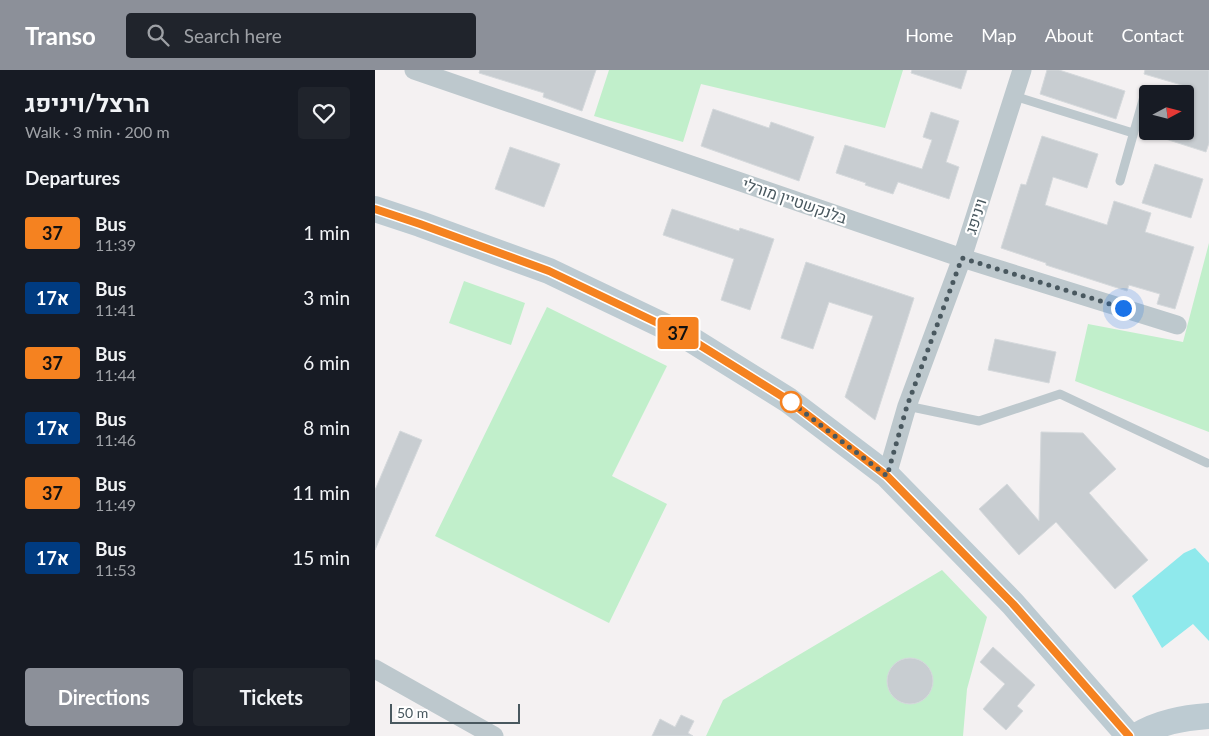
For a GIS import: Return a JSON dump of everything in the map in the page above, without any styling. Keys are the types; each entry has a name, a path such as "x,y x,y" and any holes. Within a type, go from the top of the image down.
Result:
{"street":[{"name":"בלנקשטיין מורלי","path":"414,70 962,258 1177,325"},
{"name":"ויניפג","path":"887,476 907,406 962,258 1022,70"},
{"path":"375,209 549,271 687,337 788,400 887,476 1013,604 1129,736"},
{"path":"375,669 493,736"},
{"path":"1136,736 1149,728 1186,718 1209,716"}],"lane":[{"path":"1014,96 1133,133"},
{"path":"1120,181 1139,113"},
{"path":"907,406 979,421 1060,394 1207,463"}],"green space":[{"path":"609,70 903,70 885,128 701,84 683,142 594,116"},
{"path":"1209,243 1209,432 1075,381 1088,324 1183,342"},
{"path":"464,281 525,303 511,345 449,323"},
{"path":"547,307 667,366 612,476 667,504 609,623 435,536"},
{"path":"942,570 987,617 967,689 963,736 706,736 723,700"}],"water":[{"path":"1195,548 1209,563 1209,641 1193,624 1162,648 1132,596 1184,553"}],"building":[{"path":"480,70 596,70 582,111 543,97 544,93 479,73"},
{"path":"912,70 967,70 961,89 911,73"},
{"path":"1047,70 1059,70 1125,91 1116,119 1040,94"},
{"path":"1145,70 1209,70 1209,143 1206,152 1169,140 1194,140 1194,85 1182,85 1144,74"},
{"path":"713,109 769,128 771,122 814,137 799,181 701,146"},
{"path":"931,112 959,121 946,162 959,167 949,199 898,182 893,194 836,173 845,145 922,169 932,140 923,137"},
{"path":"1042,136 1098,154 1087,188 1053,177 1045,205 1107,225 1114,201 1151,213 1145,232 1194,247 1175,309 1157,304 1160,294 1129,285 1127,291 1046,265 1046,263 1001,248 1021,184 1026,185"},
{"path":"510,147 560,164 544,207 495,189"},
{"path":"1155,164 1203,179 1191,218 1142,203"},
{"path":"672,209 739,231 740,228 774,239 750,310 721,300 734,259 663,235"},
{"path":"806,262 914,298 875,420 845,397 873,316 829,302 813,349 781,338"},
{"path":"995,339 1056,352 1049,383 988,370"},
{"path":"400,431 422,440 375,550 375,490"},
{"path":"1041,432 1083,433 1116,469 1089,493 1148,560 1115,589 1056,522 1019,555 979,509 1007,484 1039,521"},
{"path":"993,647 1035,685 1017,706 1023,711 1006,730 983,709 1005,684 980,662"},
{"path":"910,658 923,662 929,668 933,681 929,694 923,700 910,704 897,700 891,694 887,681 891,668 897,662"},
{"path":"681,715 694,721 688,733 693,736 652,736 660,719 675,727"}],"bus line":[{"name":"37","path":"375,209 549,271 687,337 788,400 887,476 1013,604 1129,736"}],"route":[{"path":"791,402 788,400 887,476 907,406 962,258 1123,308"}]}
